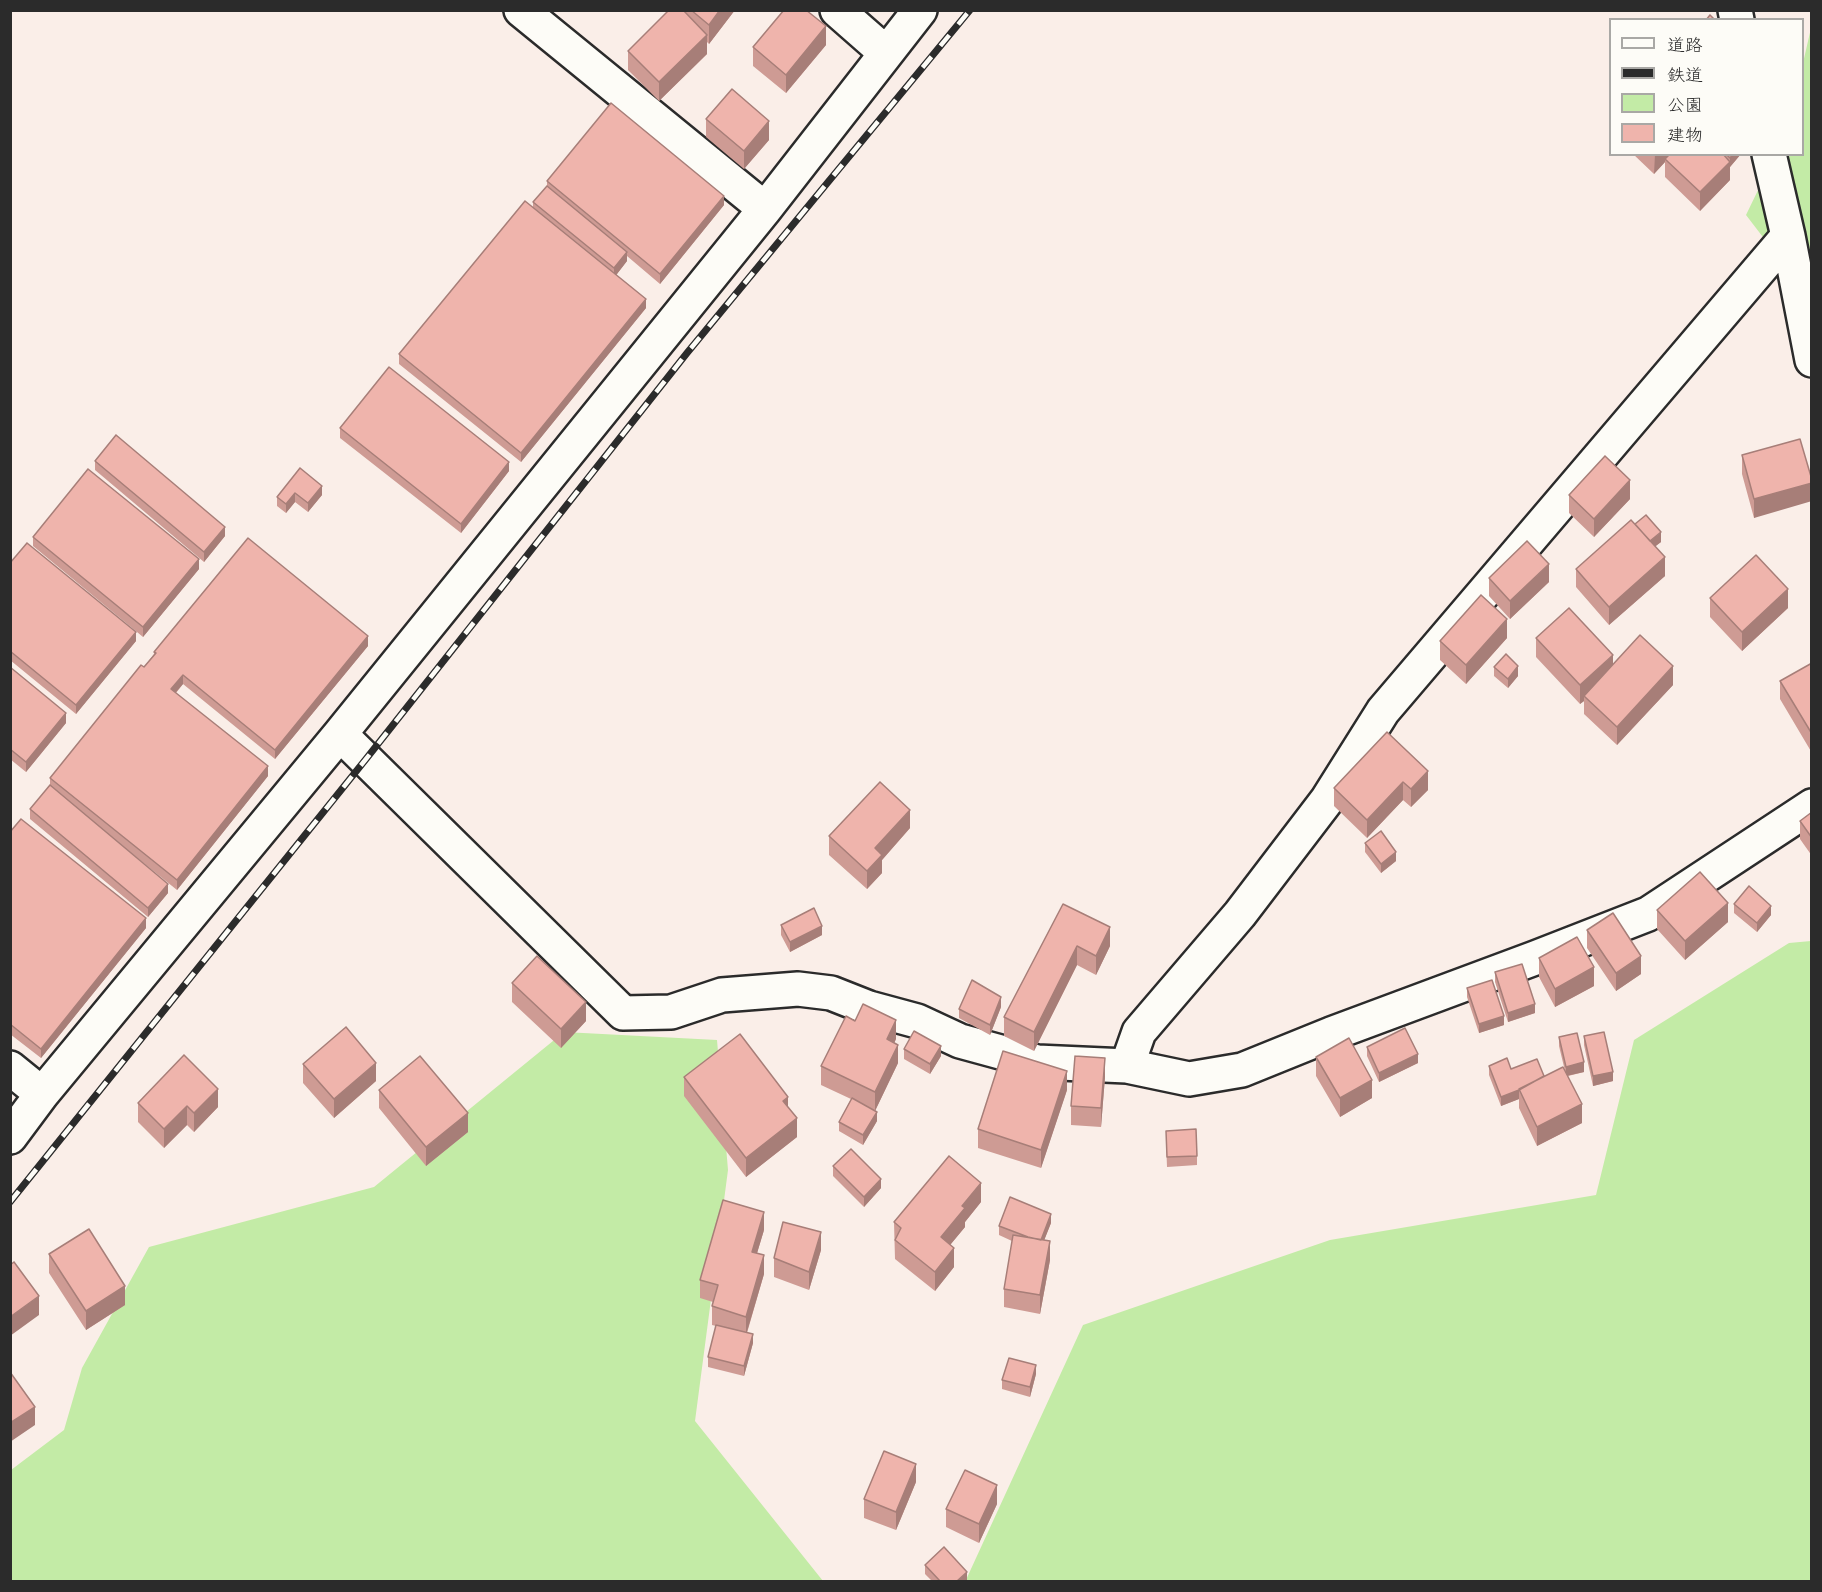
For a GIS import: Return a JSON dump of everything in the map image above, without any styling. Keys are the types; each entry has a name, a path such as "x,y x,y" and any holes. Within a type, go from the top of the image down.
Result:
{"street":[{"path":"521,10 765,209"},
{"path":"837,10 886,53"},
{"path":"10,1137 42,1094 340,734 765,209 920,10"},
{"path":"1769,156 1788,236 1812,360"},
{"path":"1127,1066 1139,1032 1255,895 1327,800 1383,711 1788,236"},
{"path":"340,734 623,1013 671,1012 722,995 798,988 831,993 869,1008 917,1021 960,1041 1037,1062 1127,1066 1189,1079 1242,1070 1330,1034 1648,914 1812,806"},
{"path":"10,1068 42,1094"}],"green space":[{"path":"1811,28 1811,275 1782,262 1746,215 1775,156 1804,156 1804,59"},
{"path":"1811,941 1811,1581 965,1582 1083,1325 1330,1240 1596,1195 1634,1040 1789,943"},
{"path":"564,1032 717,1040 728,1170 695,1421 823,1581 11,1582 11,1470 64,1430 82,1368 149,1247 374,1187"}],"building":[{"path":"669,10 683,10 707,35 659,82 628,51"},
{"path":"691,10 720,10 709,25"},
{"path":"784,10 806,10 826,26 786,75 753,47"},
{"path":"732,89 769,121 744,151 706,119"},
{"path":"611,103 724,196 660,274 547,181"},
{"path":"1668,156 1725,156 1730,162 1700,192 1665,159"},
{"path":"547,186 627,252 614,268 533,202"},
{"path":"525,201 646,299 521,453 399,354"},
{"path":"389,367 509,462 461,524 340,428"},
{"path":"116,435 225,527 204,552 95,461"},
{"path":"1800,439 1812,483 1754,499 1742,455"},
{"path":"1605,456 1630,480 1594,519 1569,495"},
{"path":"300,468 322,486 308,503 295,493 286,504 277,497"},
{"path":"88,469 199,559 143,627 33,537"},
{"path":"1646,515 1661,532 1650,541 1635,524"},
{"path":"1631,520 1665,557 1609,607 1576,569"},
{"path":"248,538 368,636 275,750 183,675 171,689 268,766 177,880 50,778 141,665 144,667 156,653 154,652"},
{"path":"1527,541 1549,564 1510,601 1489,578"},
{"path":"27,543 136,632 76,705 10,651 10,563"},
{"path":"1756,555 1788,589 1742,632 1710,598"},
{"path":"1481,595 1507,619 1466,665 1440,641"},
{"path":"1569,608 1613,655 1580,685 1536,638"},
{"path":"1640,635 1673,666 1617,727 1584,696"},
{"path":"1506,654 1518,666 1508,679 1494,667"},
{"path":"1812,663 1812,734 1780,681"},
{"path":"10,667 66,713 26,762 10,749"},
{"path":"1387,732 1428,771 1411,789 1403,782 1367,820 1334,788"},
{"path":"880,782 910,810 875,848 882,855 867,871 829,836"},
{"path":"50,785 168,884 148,908 30,809"},
{"path":"1812,812 1812,838 1800,821"},
{"path":"21,819 146,918 41,1049 10,1024 10,832"},
{"path":"1381,831 1396,852 1381,864 1365,843"},
{"path":"1700,872 1728,903 1685,941 1657,910"},
{"path":"1749,886 1771,906 1757,923 1734,904"},
{"path":"1063,904 1110,927 1096,956 1077,946 1034,1032 1004,1017"},
{"path":"814,908 822,926 790,942 781,925"},
{"path":"1613,913 1641,956 1616,973 1587,930"},
{"path":"1577,937 1594,967 1555,989 1539,958"},
{"path":"537,956 586,1002 561,1029 512,983"},
{"path":"1522,964 1535,1004 1508,1013 1495,972"},
{"path":"972,980 1001,997 990,1025 959,1009"},
{"path":"1492,980 1504,1016 1479,1024 1467,988"},
{"path":"863,1004 896,1020 887,1039 898,1045 875,1092 821,1066 846,1016 855,1021"},
{"path":"346,1027 376,1063 334,1099 303,1064"},
{"path":"1405,1028 1418,1054 1379,1073 1367,1047"},
{"path":"914,1031 941,1046 930,1064 904,1049"},
{"path":"1604,1032 1613,1072 1593,1076 1584,1036"},
{"path":"1577,1033 1584,1062 1566,1067 1559,1037"},
{"path":"740,1034 788,1097 783,1101 797,1118 746,1158 684,1077"},
{"path":"1349,1038 1372,1080 1340,1098 1316,1057"},
{"path":"1003,1051 1067,1071 1041,1150 978,1129"},
{"path":"184,1055 218,1089 194,1113 187,1106 164,1129 138,1103"},
{"path":"420,1056 468,1113 426,1147 379,1090"},
{"path":"1075,1056 1105,1058 1101,1108 1071,1106"},
{"path":"1507,1058 1511,1069 1537,1059 1544,1076 1501,1097 1489,1066"},
{"path":"1563,1067 1582,1104 1537,1127 1519,1089"},
{"path":"852,1098 877,1112 863,1135 839,1122"},
{"path":"1196,1129 1197,1156 1167,1157 1166,1131"},
{"path":"851,1149 881,1179 864,1197 833,1166"},
{"path":"949,1156 981,1183 962,1206 965,1208 941,1237 954,1248 935,1272 895,1240 901,1228 894,1222"},
{"path":"1010,1197 1051,1214 1041,1240 999,1226"},
{"path":"723,1200 764,1212 752,1252 764,1255 746,1317 712,1306 718,1285 700,1280"},
{"path":"783,1222 821,1232 809,1272 774,1258"},
{"path":"89,1229 125,1286 86,1311 49,1254"},
{"path":"1013,1235 1050,1241 1040,1295 1004,1289"},
{"path":"14,1262 39,1296 10,1317 10,1265"},
{"path":"716,1325 753,1334 744,1366 708,1357"},
{"path":"1009,1358 1036,1365 1030,1387 1002,1380"},
{"path":"10,1372 35,1407 10,1423"},
{"path":"884,1451 916,1464 896,1512 864,1499"},
{"path":"965,1470 997,1485 979,1524 946,1509"},
{"path":"944,1547 967,1572 957,1581 940,1581 925,1565"}],"railway":[{"path":"10,1202 366,759 687,353 970,10"}]}
